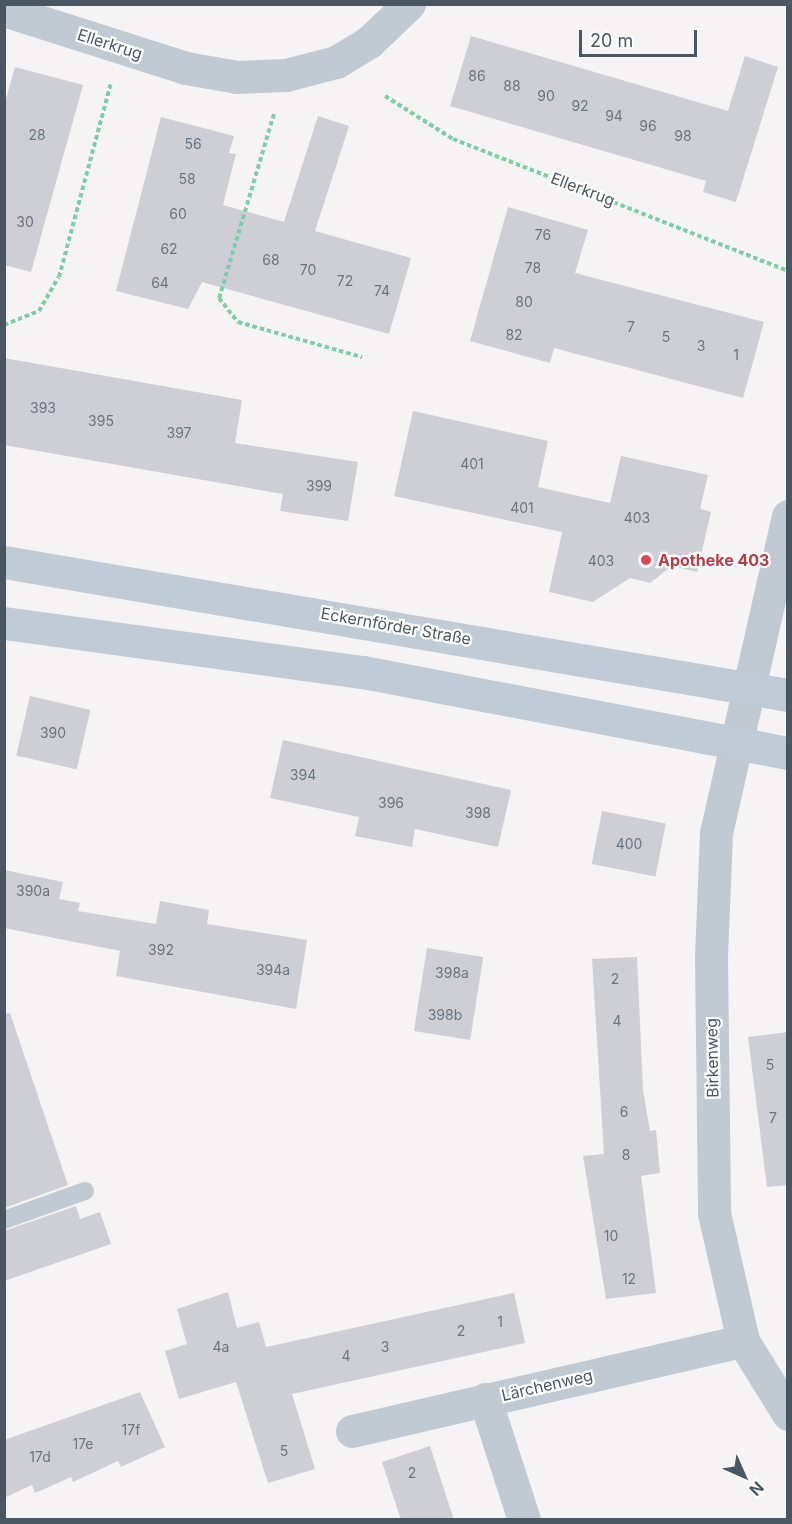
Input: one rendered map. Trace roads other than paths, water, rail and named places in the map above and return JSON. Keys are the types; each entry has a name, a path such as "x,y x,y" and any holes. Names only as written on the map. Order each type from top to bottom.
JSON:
{"street":[{"name":"Ellerkrug","path":"4,10 120,48 237,77 286,75 336,62 369,42 410,4"},
{"name":"Birkenweg","path":"788,516 716,833 711,957 714,1201 743,1341 788,1414"},
{"name":"Eckernförder Straße","path":"4,561 788,695"},
{"path":"4,623 363,672 788,753"},
{"name":"Lärchenweg","path":"352,1431 743,1341"},
{"path":"485,1399 524,1520"}],"lane":[{"path":"4,1220 85,1191"}],"place":[{"name":"Apotheke 403","path":"646,560"}]}
